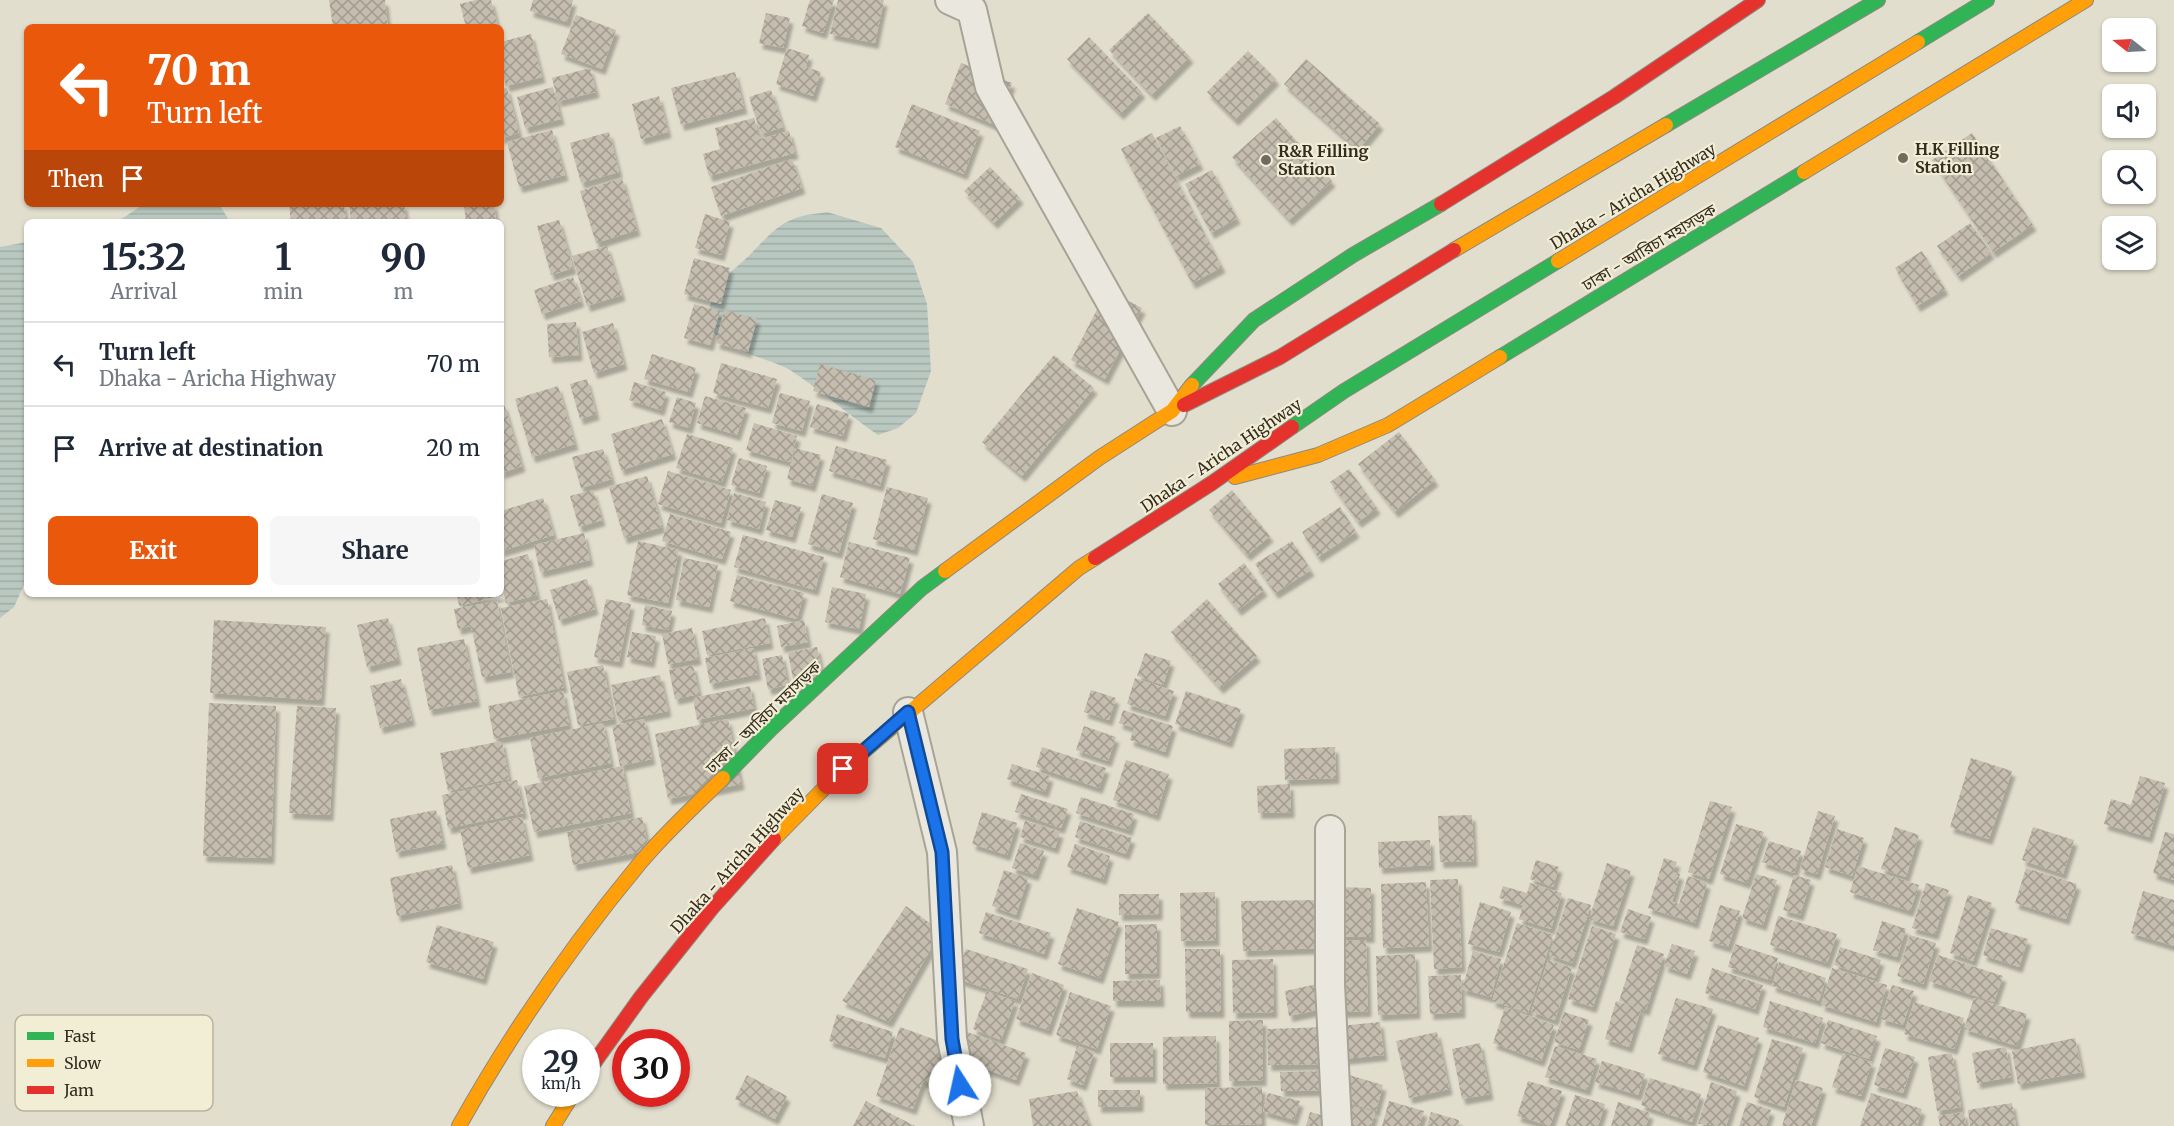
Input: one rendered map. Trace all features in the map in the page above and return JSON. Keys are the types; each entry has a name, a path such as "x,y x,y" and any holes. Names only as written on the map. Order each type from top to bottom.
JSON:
{"highway":[{"name":"ঢাকা - আরিচা মহাসড়ক","path":"1172,411 1195,381 1254,320 1353,255 1431,210 1614,97 1758,0"},
{"name":"ঢাকা - আরিচা মহাসড়ক","path":"459,1126 492,1066 560,966 634,872 771,729 922,588 1099,458 1172,411 1280,357 1454,250 1878,0"},
{"name":"Dhaka - Aricha Highway","path":"600,1054 641,997 720,900 780,832 843,769 1079,568 1212,483 1344,391 1987,0"},
{"name":"ঢাকা - আরিচা মহাসড়ক","path":"1212,483 1318,455 1388,425 2086,0"},
{"path":"553,1126 565,1107"}],"street":[{"path":"965,3 990,87 1172,411"},
{"path":"908,712 942,852 952,1039 969,1126"},
{"path":"1330,830 1330,985 1337,1126"}],"shaded area":[{"path":"140,207 221,207 228,219 122,219"},
{"path":"827,212 881,228 913,262 927,304 931,371 916,413 898,428 878,435 790,370 723,341 713,332 708,320 710,306 720,282 773,232 796,218"},
{"path":"24,243 24,585 14,607 0,618 0,247"}],"building":[{"path":"329,0 385,0 388,24 333,24"},
{"path":"476,0 491,0 497,24 465,24 460,4"},
{"path":"533,0 573,0 567,22 530,11"},
{"path":"810,0 834,0 823,33 802,26"},
{"path":"838,0 884,0 875,43 830,34"},
{"path":"766,13 790,18 783,48 759,43"},
{"path":"1148,13 1190,57 1152,95 1109,50"},
{"path":"576,15 616,30 602,69 561,54"},
{"path":"531,34 542,77 506,86 504,41"},
{"path":"1089,37 1142,92 1120,114 1067,59"},
{"path":"787,48 809,55 806,67 821,72 813,96 776,84"},
{"path":"1248,51 1276,79 1235,120 1207,92"},
{"path":"1306,59 1380,124 1358,150 1284,84"},
{"path":"961,63 1012,83 995,125 945,104"},
{"path":"590,68 596,92 558,101 552,78"},
{"path":"735,72 744,108 681,125 671,88"},
{"path":"553,87 561,119 525,128 517,97"},
{"path":"504,88 507,88 519,133 504,137"},
{"path":"771,90 783,127 761,134 749,97"},
{"path":"659,96 668,132 641,139 632,104"},
{"path":"912,104 980,131 964,174 895,147"},
{"path":"754,118 760,139 789,131 795,153 709,176 703,154 720,149 715,128"},
{"path":"1276,118 1332,181 1289,220 1232,157"},
{"path":"1180,126 1200,164 1176,176 1156,138"},
{"path":"552,130 565,175 519,187 507,142"},
{"path":"609,132 619,172 581,183 570,143"},
{"path":"1152,133 1222,267 1192,283 1121,149"},
{"path":"1972,133 2033,225 1993,252 1932,160"},
{"path":"792,159 802,188 721,216 711,187"},
{"path":"990,167 1020,198 994,223 964,191"},
{"path":"1212,170 1237,218 1211,233 1185,184"},
{"path":"622,178 637,230 596,243 580,191"},
{"path":"289,207 344,207 346,219 291,219"},
{"path":"349,207 404,207 406,219 351,219"},
{"path":"464,207 494,207 496,219 466,219"},
{"path":"705,214 730,222 721,255 695,248"},
{"path":"559,220 573,268 551,275 537,226"},
{"path":"1970,223 1991,253 1958,276 1937,246"},
{"path":"607,246 622,295 587,306 572,256"},
{"path":"1922,251 1945,289 1917,306 1895,268"},
{"path":"694,258 730,268 721,304 684,294"},
{"path":"573,277 581,301 542,314 534,290"},
{"path":"1107,290 1142,308 1105,379 1071,360"},
{"path":"694,304 720,311 710,345 684,338"},
{"path":"724,310 757,319 748,352 716,343"},
{"path":"576,322 579,355 549,357 547,324"},
{"path":"613,323 624,364 594,373 582,332"},
{"path":"652,354 696,368 689,392 644,379"},
{"path":"1054,355 1094,388 1022,476 982,442"},
{"path":"721,363 777,379 768,408 713,393"},
{"path":"820,364 876,380 869,407 813,391"},
{"path":"587,379 596,414 580,419 570,384"},
{"path":"634,382 666,392 661,410 629,400"},
{"path":"558,386 575,444 532,457 515,399"},
{"path":"780,393 810,401 802,431 772,423"},
{"path":"705,396 746,408 737,435 697,423"},
{"path":"677,397 696,403 689,428 669,422"},
{"path":"504,404 522,466 504,472"},
{"path":"817,404 849,414 843,436 810,427"},
{"path":"662,419 673,454 621,470 611,434"},
{"path":"754,423 797,436 790,462 746,450"},
{"path":"1399,432 1435,480 1395,512 1358,464"},
{"path":"687,434 733,448 722,482 676,468"},
{"path":"836,446 887,460 880,486 829,471"},
{"path":"795,448 821,455 812,486 787,479"},
{"path":"603,449 612,479 581,488 572,457"},
{"path":"739,458 767,466 759,493 731,485"},
{"path":"1349,469 1377,508 1358,522 1330,482"},
{"path":"668,471 731,490 721,523 658,504"},
{"path":"647,476 662,527 624,538 609,487"},
{"path":"887,487 928,498 914,550 873,539"},
{"path":"593,490 602,520 579,527 570,496"},
{"path":"1232,490 1270,536 1247,555 1209,510"},
{"path":"734,493 766,502 759,529 727,520"},
{"path":"822,494 853,503 839,553 808,544"},
{"path":"543,498 554,535 504,550 504,510"},
{"path":"775,500 801,507 792,537 766,530"},
{"path":"1340,507 1356,532 1318,557 1302,532"},
{"path":"670,514 731,532 722,559 662,541"},
{"path":"584,533 590,560 540,572 534,545"},
{"path":"743,535 824,557 815,590 734,567"},
{"path":"638,541 679,550 668,603 627,595"},
{"path":"1292,541 1311,570 1275,593 1255,564"},
{"path":"849,542 910,558 900,594 840,577"},
{"path":"528,554 537,595 506,603 504,560"},
{"path":"684,558 718,565 709,607 676,600"},
{"path":"1244,563 1264,590 1238,610 1218,584"},
{"path":"737,575 804,593 797,619 730,601"},
{"path":"587,579 595,609 559,620 550,590"},
{"path":"832,587 866,594 859,629 825,622"},
{"path":"458,597 495,597 459,606"},
{"path":"547,599 564,687 519,697 501,608"},
{"path":"606,599 631,604 619,662 594,657"},
{"path":"1207,599 1257,656 1220,688 1171,632"},
{"path":"497,601 511,672 482,677 471,626 458,629 454,609"},
{"path":"645,605 672,611 668,630 642,625"},
{"path":"388,618 398,659 367,667 357,625"},
{"path":"765,618 770,643 707,655 702,631"},
{"path":"214,620 326,627 321,700 210,693"},
{"path":"804,620 808,642 781,647 777,626"},
{"path":"692,628 698,659 668,664 662,634"},
{"path":"632,632 656,636 651,662 627,657"},
{"path":"464,639 477,701 429,710 417,648"},
{"path":"817,647 823,678 794,684 788,653"},
{"path":"753,648 758,674 710,684 705,658"},
{"path":"1145,653 1171,661 1163,685 1137,676"},
{"path":"782,655 788,685 768,689 762,659"},
{"path":"603,665 614,719 578,725 567,672"},
{"path":"693,665 699,694 675,699 669,670"},
{"path":"660,675 668,711 618,721 611,685"},
{"path":"1135,678 1174,691 1165,716 1127,704"},
{"path":"401,679 412,720 380,728 370,686"},
{"path":"750,686 754,708 697,720 693,698"},
{"path":"1091,690 1116,698 1109,720 1084,712"},
{"path":"563,691 569,725 494,739 488,706"},
{"path":"1186,691 1241,709 1229,742 1175,724"},
{"path":"209,703 276,706 271,858 203,856"},
{"path":"297,706 336,708 330,815 289,813"},
{"path":"1123,710 1173,726 1165,752 1130,740 1134,728 1119,723"},
{"path":"644,719 652,759 620,766 612,726"},
{"path":"728,719 741,784 668,799 655,734"},
{"path":"603,723 611,763 538,778 530,738"},
{"path":"1084,726 1116,737 1108,761 1076,750"},
{"path":"502,741 509,779 448,791 440,753"},
{"path":"1042,747 1106,768 1099,788 1036,767"},
{"path":"1335,747 1336,778 1285,780 1284,749"},
{"path":"1971,758 2012,771 1989,839 1950,827"},
{"path":"1126,760 1169,774 1156,815 1113,800"},
{"path":"1012,764 1050,776 1045,792 1007,779"},
{"path":"622,766 631,813 534,832 524,786"},
{"path":"2140,776 2165,783 2149,837 2104,824 2111,799 2131,805"},
{"path":"517,780 524,813 448,828 442,795"},
{"path":"1290,784 1291,812 1258,813 1257,786"},
{"path":"1021,794 1068,809 1061,828 1015,812"},
{"path":"1081,797 1134,814 1129,830 1076,813"},
{"path":"1710,801 1732,807 1709,879 1688,872"},
{"path":"436,810 443,843 396,852 390,819"},
{"path":"1818,811 1835,816 1817,874 1800,869"},
{"path":"982,812 1017,823 1007,855 972,844"},
{"path":"1472,815 1474,861 1440,862 1438,816"},
{"path":"522,817 530,855 468,868 460,830"},
{"path":"642,817 649,850 573,865 567,832"},
{"path":"1025,821 1060,832 1055,848 1020,837"},
{"path":"1080,821 1132,838 1126,854 1075,837"},
{"path":"1736,824 1764,832 1747,883 1720,874"},
{"path":"1895,827 1919,835 1906,877 1881,869"},
{"path":"2033,827 2074,840 2063,874 2022,860"},
{"path":"1837,829 1864,838 1852,876 1825,867"},
{"path":"2165,832 2174,834 2174,880 2153,873"},
{"path":"1430,840 1431,865 1379,868 1378,842"},
{"path":"1769,841 1801,851 1794,873 1762,862"},
{"path":"1020,843 1044,851 1035,875 1012,868"},
{"path":"1075,844 1110,856 1103,879 1067,867"},
{"path":"1664,858 1677,862 1673,872 1680,874 1672,902 1679,904 1688,876 1707,883 1695,923 1648,908"},
{"path":"1536,860 1559,867 1553,887 1530,879"},
{"path":"1607,863 1631,871 1613,926 1589,919"},
{"path":"452,865 459,903 397,916 390,878"},
{"path":"1858,866 1919,885 1910,911 1850,892"},
{"path":"2026,868 2077,884 2066,919 2015,903"},
{"path":"1004,870 1028,878 1016,915 992,906"},
{"path":"1756,874 1777,880 1763,925 1742,918"},
{"path":"1794,875 1811,880 1800,915 1783,910"},
{"path":"1458,879 1462,967 1434,969 1430,880"},
{"path":"1426,882 1429,946 1383,948 1381,884"},
{"path":"1530,883 1562,893 1551,929 1519,919 1523,905 1499,898 1503,886 1527,893"},
{"path":"1926,883 1949,890 1935,934 1912,928"},
{"path":"1337,887 1371,888 1371,937 1337,937"},
{"path":"2143,891 2174,900 2174,946 2131,933"},
{"path":"1215,892 1216,940 1181,941 1180,893"},
{"path":"1119,894 1159,894 1159,914 1119,915"},
{"path":"1968,895 1992,903 1973,961 1950,953"},
{"path":"1568,898 1591,905 1572,963 1549,955"},
{"path":"1321,900 1323,948 1243,951 1241,901"},
{"path":"1480,902 1511,912 1499,952 1468,944"},
{"path":"1720,905 1740,911 1728,947 1709,941"},
{"path":"906,906 941,931 889,1022 842,1001"},
{"path":"1077,908 1119,922 1100,978 1058,964"},
{"path":"1628,909 1651,917 1644,939 1620,932"},
{"path":"986,912 1051,933 1044,954 979,933"},
{"path":"1778,916 1837,934 1827,963 1770,945"},
{"path":"1882,921 1906,929 1897,957 1873,950"},
{"path":"1517,923 1553,935 1528,1013 1492,1001"},
{"path":"1157,924 1157,973 1125,974 1125,925"},
{"path":"437,925 494,942 483,979 426,962"},
{"path":"1592,926 1616,934 1593,1007 1568,999"},
{"path":"1991,928 2028,939 2019,967 1983,955"},
{"path":"1910,935 1936,943 1923,984 1897,976"},
{"path":"1366,940 1368,1011 1340,1012 1338,941"},
{"path":"1672,944 1695,951 1687,974 1664,966"},
{"path":"1735,944 1778,958 1770,980 1728,967"},
{"path":"1637,945 1664,954 1646,1010 1619,1001"},
{"path":"1840,947 1881,960 1875,978 1834,965"},
{"path":"966,949 1028,969 1018,999 955,978"},
{"path":"1185,949 1220,949 1221,1012 1186,1012"},
{"path":"1473,951 1501,959 1491,997 1462,989"},
{"path":"1415,954 1417,1013 1378,1015 1376,956"},
{"path":"1938,955 2003,976 1994,1002 1929,981"},
{"path":"1273,959 1274,1012 1233,1013 1232,960"},
{"path":"1548,960 1572,968 1555,1020 1531,1012"},
{"path":"1779,962 1826,978 1819,1001 1772,986"},
{"path":"1712,968 1763,985 1755,1009 1705,993"},
{"path":"1832,968 1887,985 1876,1022 1821,1005"},
{"path":"1032,973 1064,985 1048,1030 1016,1019"},
{"path":"1461,975 1462,1012 1430,1014 1428,976"},
{"path":"1160,980 1161,1001 1113,1001 1113,981"},
{"path":"1317,984 1322,1009 1289,1016 1285,991"},
{"path":"1892,985 1914,991 1903,1025 1881,1019"},
{"path":"987,991 1015,1001 1001,1040 973,1029"},
{"path":"1070,992 1111,1006 1097,1049 1056,1035"},
{"path":"1676,998 1713,1009 1694,1065 1658,1054"},
{"path":"1974,998 2027,1014 2017,1046 1964,1029"},
{"path":"1616,1001 1641,1009 1629,1047 1605,1039"},
{"path":"1770,1001 1823,1018 1815,1043 1763,1027"},
{"path":"1914,1002 1964,1018 1954,1049 1904,1034"},
{"path":"1505,1007 1554,1025 1541,1061 1493,1043"},
{"path":"1564,1012 1589,1020 1579,1050 1554,1042"},
{"path":"837,1014 893,1032 885,1058 829,1041"},
{"path":"1263,1020 1263,1080 1229,1081 1229,1021"},
{"path":"1828,1020 1877,1036 1869,1059 1821,1043"},
{"path":"1380,1022 1384,1055 1343,1059 1340,1026"},
{"path":"1718,1025 1759,1038 1744,1086 1703,1072"},
{"path":"900,1027 947,1044 933,1084 923,1081 913,1109 876,1096"},
{"path":"1328,1027 1329,1064 1268,1065 1267,1029"},
{"path":"967,1032 1026,1053 1016,1080 958,1059"},
{"path":"1437,1032 1449,1089 1409,1098 1396,1041"},
{"path":"1216,1036 1217,1083 1163,1084 1163,1037"},
{"path":"2075,1038 2082,1072 2018,1084 2012,1051"},
{"path":"1772,1039 1803,1048 1784,1107 1754,1097"},
{"path":"1110,1043 1153,1043 1153,1077 1110,1077"},
{"path":"1480,1043 1490,1094 1462,1099 1452,1049"},
{"path":"1077,1046 1094,1052 1083,1085 1067,1079"},
{"path":"1555,1046 1597,1059 1587,1090 1545,1077"},
{"path":"2006,1047 2011,1077 1977,1083 1972,1053"},
{"path":"1885,1048 1915,1057 1903,1093 1874,1085"},
{"path":"1843,1053 1872,1062 1861,1096 1832,1087"},
{"path":"1952,1053 1961,1107 1937,1111 1928,1057"},
{"path":"1602,1061 1645,1074 1638,1095 1595,1082"},
{"path":"1328,1071 1329,1090 1281,1091 1280,1072"},
{"path":"747,1075 787,1096 775,1119 735,1099"},
{"path":"1349,1075 1383,1085 1376,1111 1342,1101"},
{"path":"1650,1078 1701,1094 1692,1122 1641,1105"},
{"path":"1796,1080 1823,1088 1811,1126 1782,1126"},
{"path":"1528,1081 1562,1091 1550,1126 1517,1116"},
{"path":"1711,1082 1737,1091 1726,1126 1698,1124"},
{"path":"1262,1087 1262,1124 1205,1125 1205,1088"},
{"path":"1098,1090 1140,1090 1140,1106 1098,1107"},
{"path":"1077,1091 1090,1126 1033,1126 1029,1099"},
{"path":"1268,1093 1300,1101 1294,1120 1263,1111"},
{"path":"1871,1093 1922,1109 1917,1126 1860,1126"},
{"path":"1575,1095 1605,1104 1598,1126 1565,1126"},
{"path":"866,1101 915,1126 853,1126"},
{"path":"1389,1101 1424,1111 1419,1126 1382,1126"},
{"path":"1618,1102 1650,1113 1646,1126 1611,1126"},
{"path":"1747,1102 1771,1110 1766,1126 1739,1126"},
{"path":"2012,1103 2016,1126 1970,1126 1968,1110"},
{"path":"1352,1106 1375,1112 1371,1126 1347,1126"},
{"path":"1310,1112 1335,1119 1333,1126 1306,1126"},
{"path":"1431,1112 1459,1120 1458,1126 1427,1126"},
{"path":"1964,1112 1966,1126 1940,1126 1938,1116"}],"traffic: fast":[{"path":"1666,125 1878,0"},
{"path":"1918,42 1987,0"},
{"path":"1500,357 1804,172"},
{"path":"1192,385 1254,320 1353,255 1441,204"},
{"path":"1292,427 1344,391 1558,261"},
{"path":"723,778 771,729 922,588 945,571"}],"traffic: slow":[{"path":"1804,172 2086,0"},
{"path":"1558,261 1918,42"},
{"path":"1454,250 1666,125"},
{"path":"1235,477 1318,455 1388,425 1500,357"},
{"path":"945,571 1099,458 1172,411 1192,385"},
{"path":"774,839 843,769 1079,568 1095,558"},
{"path":"459,1126 521,1024 590,926 650,852 723,778"},
{"path":"553,1126 565,1107"}],"traffic: jam":[{"path":"1441,204 1614,97 1758,0"},
{"path":"1184,405 1280,357 1454,250"},
{"path":"1095,558 1212,483 1292,427"},
{"path":"600,1054 641,997 712,908 774,839"}],"place":[{"name":"H.K Filling Station","path":"1903,158"},
{"name":"R&R Filling Station","path":"1266,160"}],"route":[{"path":"843,769 908,712 942,852 952,1039 960,1085"}]}
